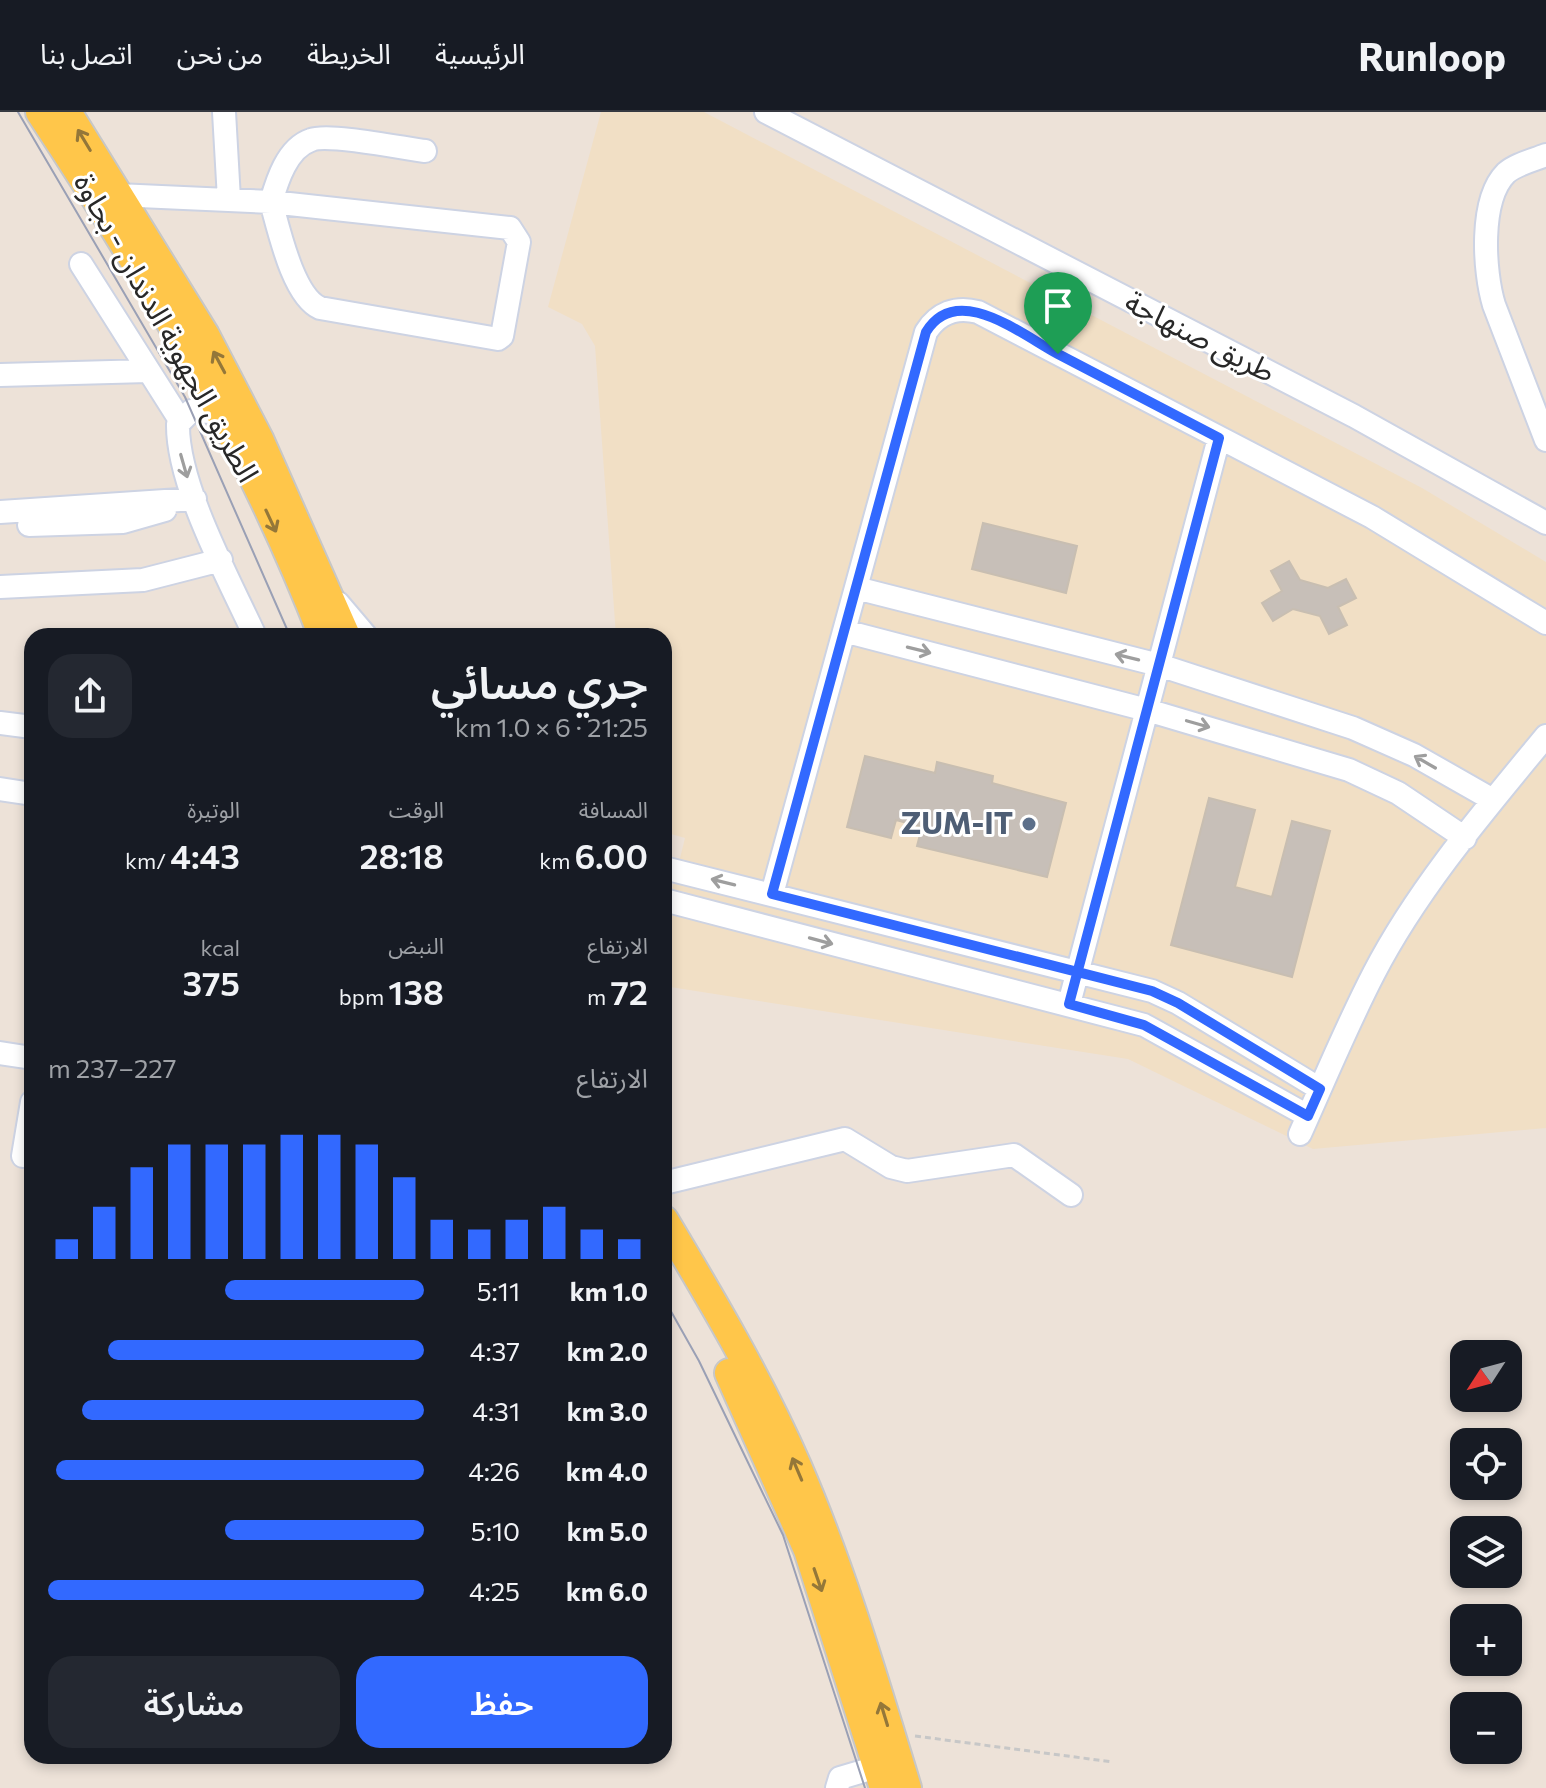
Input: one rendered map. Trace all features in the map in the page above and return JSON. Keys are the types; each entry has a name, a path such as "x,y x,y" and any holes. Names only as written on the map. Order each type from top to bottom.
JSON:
{"main road":[{"name":"الطريق الجهوية الدندان - بجاوة","path":"40,112 99,203 219,412 319,628"},
{"name":"الطريق الجهوية الدندان - بجاوة","path":"67,112 205,335 259,439 343,628"},
{"path":"672,1234 749,1369 796,1465 856,1623 890,1733 892,1783"},
{"path":"672,1271 733,1379 777,1474 892,1783"}],"street":[{"path":"224,112 229,199"},
{"name":"طريق صنهاجة","path":"766,112 1354,416 1546,523"},
{"path":"117,195 271,202 510,228 519,242 502,336 492,340 312,304 299,283 271,202 287,161 309,140 319,138 425,151"},
{"path":"1546,155 1510,169 1503,177 1497,187 1485,247 1487,282 1494,305 1540,398 1546,440"},
{"path":"81,264 180,420 179,448 190,499 251,628"},
{"path":"772,894 926,332 946,313 968,309 978,312 1372,517 1546,623"},
{"path":"0,375 148,371"},
{"path":"180,420 194,409 233,413 259,439"},
{"path":"1069,1004 1219,438"},
{"path":"0,512 190,499"},
{"path":"0,526 123,522 156,514 190,499"},
{"path":"0,587 143,580 221,560"},
{"path":"856,588 1159,665 1353,728 1414,755 1493,800"},
{"path":"329,592 359,628"},
{"path":"844,631 1147,710 1349,770 1398,793 1465,838"},
{"path":"1,727 24,727"},
{"path":"672,902 1144,1025 1304,1125 1375,972 1406,920 1493,800 1546,736"},
{"path":"0,789 24,793"},
{"path":"672,870 1152,991 1178,1003 1320,1089"},
{"path":"0,1053 24,1057"},
{"path":"672,1181 845,1139 891,1167 907,1171 1014,1155 1071,1195"},
{"path":"23,1156 24,1150"},
{"path":"837,1788 840,1778 892,1783"}],"path":[{"path":"890,1733 1113,1762"}],"shaded area":[{"path":"601,112 704,112 1422,488 1546,562 1546,1128 1313,1149 1128,1059 672,987 672,891 685,838 672,834 672,628 615,628 595,346 582,324 548,307"}],"building":[{"path":"983,523 1077,546 1066,593 972,569"},
{"path":"1289,561 1300,580 1328,588 1346,579 1356,598 1338,607 1347,625 1329,634 1320,616 1293,609 1273,621 1262,603 1282,591 1271,571"},
{"path":"865,756 935,773 937,762 993,776 992,783 1066,803 1047,877 917,846 922,827 896,820 891,838 847,827"},
{"path":"1209,798 1255,810 1235,887 1272,897 1292,821 1330,831 1292,977 1171,945"}],"tram line":[{"path":"18,112 185,397 286,628"},
{"path":"672,1313 699,1361 783,1535 865,1788"}],"place":[{"name":"ZUM-IT","path":"1029,824"}],"route":[{"path":"1058,354 968,309 946,313 937,318 926,332 772,894 1077,972 1152,991 1178,1003 1320,1089 1308,1116 1144,1025 1069,1004 1077,972 1123,797 1219,438 1058,354"}]}
